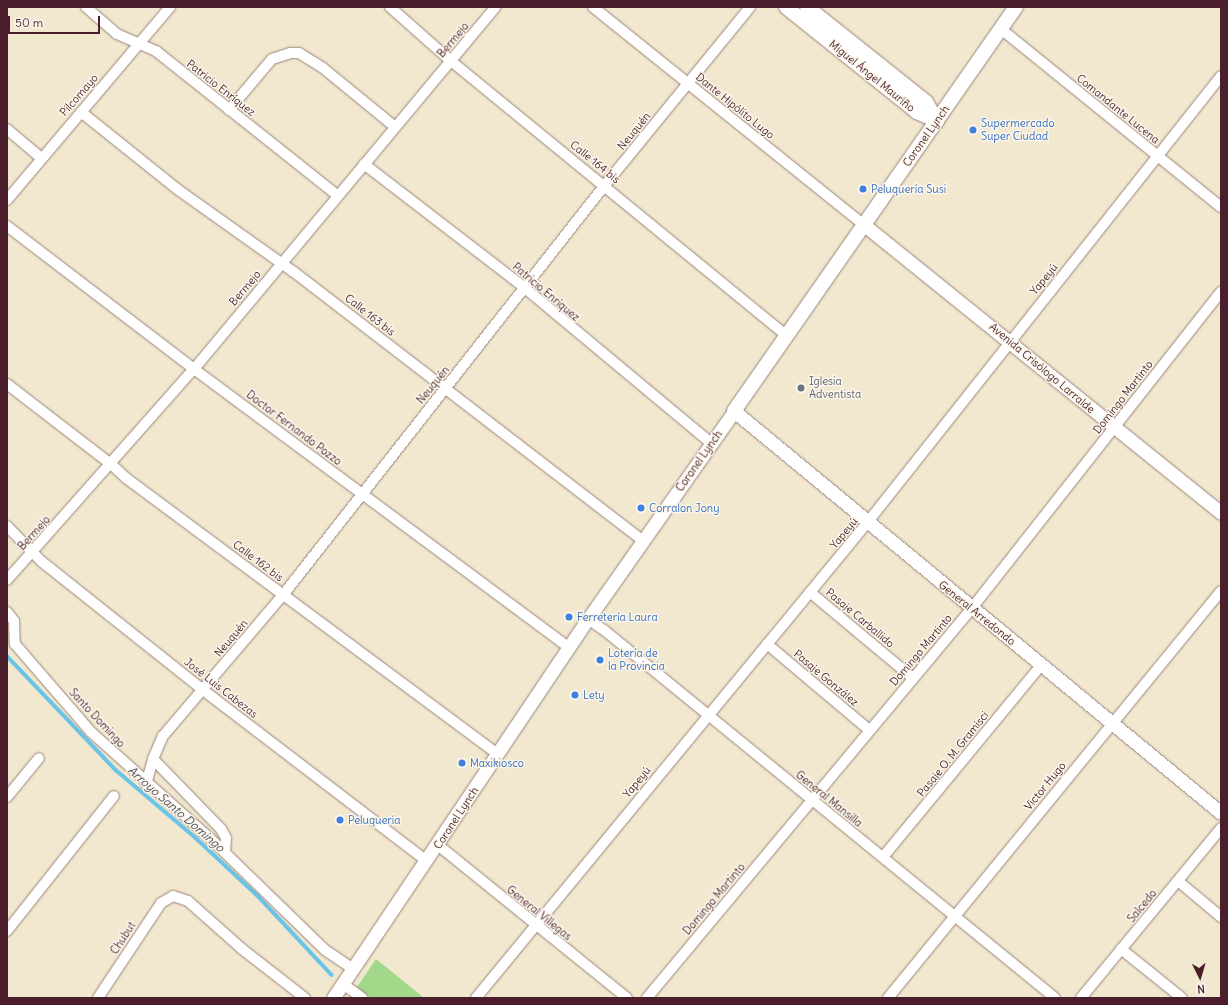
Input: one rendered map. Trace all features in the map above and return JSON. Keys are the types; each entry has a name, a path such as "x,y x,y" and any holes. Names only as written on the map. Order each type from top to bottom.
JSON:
{"main road":[{"name":"Miguel Ángel Mauriño","path":"786,7 917,112 937,121"},
{"name":"Miguel Ángel Mauriño","path":"807,7 926,102 937,121"},
{"name":"Coronel Lynch","path":"734,411 863,224 1016,7"}],"street":[{"name":"Patricio Enríquez","path":"86,7 118,34 156,52 337,195"},
{"name":"Pilcomayo","path":"7,200 40,157 81,112 170,7"},
{"name":"Calle 164 bis","path":"390,7 451,61 605,185 786,335"},
{"name":"Bermejo","path":"7,580 194,369 337,195 496,7"},
{"name":"Dante Hipólito Lugo","path":"593,7 863,224"},
{"name":"Neuquén","path":"146,784 152,758 164,736 282,595 361,493 446,389 605,185 750,7"},
{"name":"Comandante Lucena","path":"1001,29 1221,207"},
{"path":"229,110 272,59 290,53 299,53 323,68 395,127"},
{"name":"Yapeyú","path":"476,998 708,714 867,523 1221,76"},
{"name":"Calle 163 bis","path":"81,112 177,189 281,264 642,540"},
{"path":"7,129 40,157"},
{"name":"Patricio Enríquez","path":"364,164 525,288 711,443"},
{"name":"Avenida Crisólogo Larralde","path":"863,224 1010,341 1113,428 1221,513"},
{"name":"Doctor Fernando Pozzo","path":"7,226 194,369 569,647"},
{"name":"Domingo Martinto","path":"647,998 972,608 1221,292"},
{"name":"Calle 162 bis","path":"7,384 111,464 126,478 497,754"},
{"name":"Coronel Lynch","path":"339,993 353,969 438,845 588,619 734,411"},
{"name":"General Arredondo","path":"734,411 867,523 1221,813"},
{"name":"José Luis Cabezas","path":"7,526 33,552 203,690 427,861"},
{"name":"Victor Hugo","path":"888,998 1111,723 1221,591"},
{"name":"Pasaje Carballido","path":"810,592 913,678"},
{"name":"Santo Domingo","path":"7,612 14,621 15,644 91,732 146,784 225,852 325,950 353,969"},
{"name":"General Mansilla","path":"588,619 708,714 812,801 883,857 1055,998"},
{"name":"Pasaje González","path":"767,644 869,730"},
{"name":"Pasaje O. M. Gramisci","path":"883,857 1040,665"},
{"path":"7,797 39,758"},
{"path":"152,758 221,829 226,838 225,852"},
{"path":"7,931 114,796"},
{"name":"Salcedo","path":"1081,998 1221,828"},
{"name":"General Villegas","path":"438,845 627,998"},
{"path":"1178,881 1221,917"},
{"name":"Chubut","path":"98,998 161,903 173,896 188,901 242,949 305,998"},
{"path":"1121,949 1182,998"},
{"path":"339,993 362,998"}],"green space":[{"path":"376,959 424,998 371,998 357,987"}],"waterway":[{"name":"Arroyo Santo Domingo","path":"7,656 116,770 196,838 258,896 332,975"}],"place":[{"name":"Supermercado Super Ciudad","path":"973,130"},
{"name":"Peluquería Susi","path":"863,189"},
{"name":"Iglesia Adventista","path":"801,388"},
{"name":"Corralon Jony","path":"641,508"},
{"name":"Ferretería Laura","path":"569,617"},
{"name":"Lotería de la Provincia","path":"600,660"},
{"name":"Lety","path":"575,695"},
{"name":"Maxikiosco","path":"462,763"},
{"name":"Peluquería","path":"340,820"}]}
